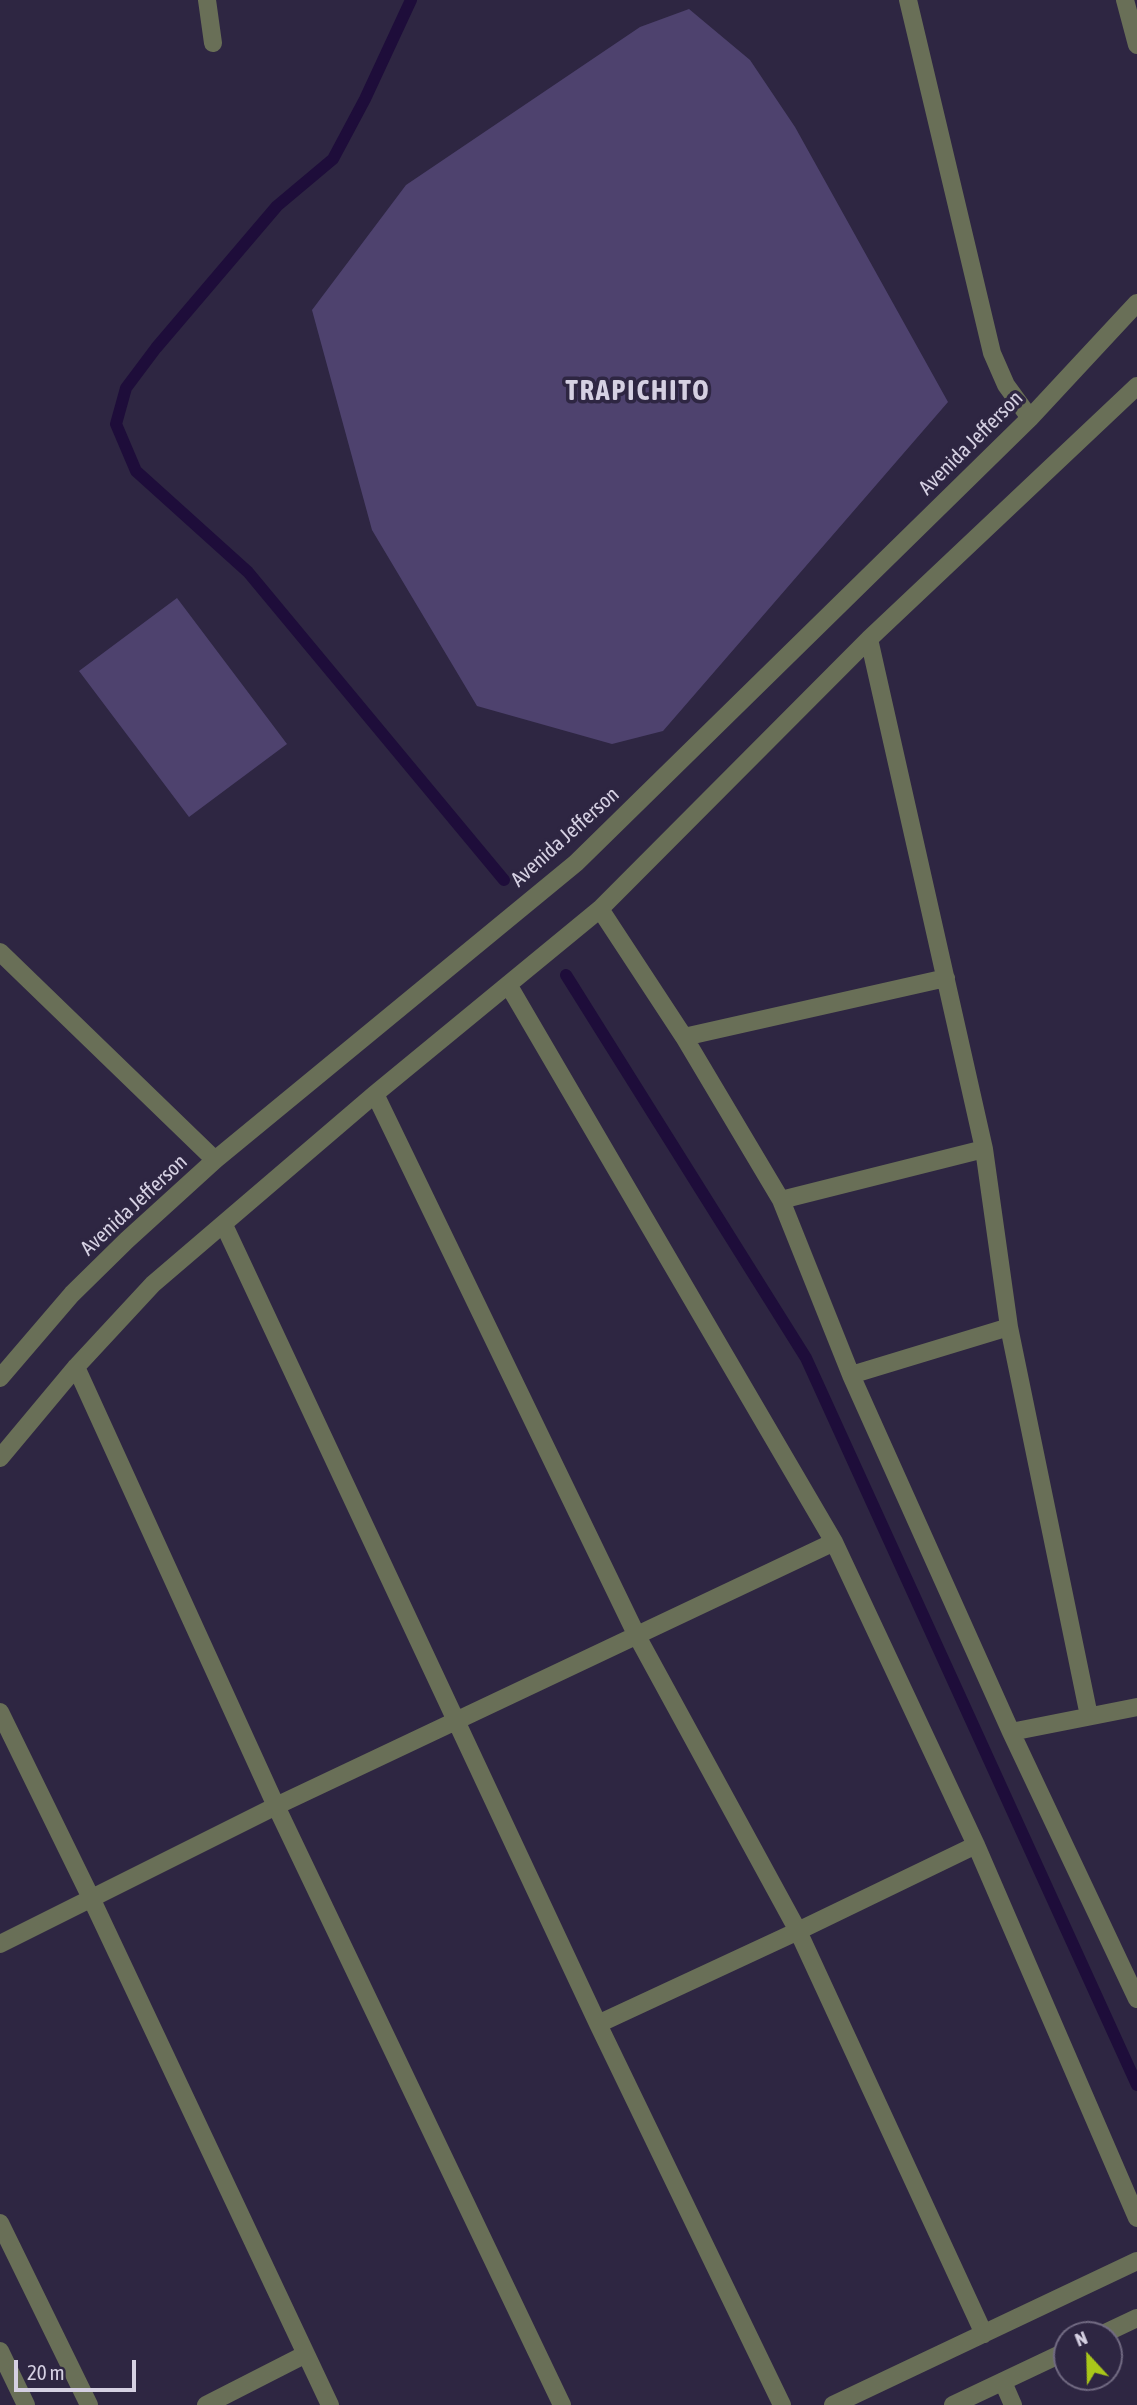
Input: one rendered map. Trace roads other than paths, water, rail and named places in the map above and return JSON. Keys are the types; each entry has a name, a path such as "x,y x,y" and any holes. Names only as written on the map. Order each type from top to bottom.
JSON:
{"street":[{"path":"207,0 213,43"},
{"path":"908,0 992,353 1006,385 1030,418"},
{"path":"1125,0 1137,45"},
{"name":"Avenida Jefferson","path":"0,1378 72,1294 215,1160 576,863 1030,418 1137,303"},
{"path":"0,1458 76,1367 153,1284 375,1094 600,909 869,639 1137,386"},
{"path":"869,639 984,1149 1009,1327 1089,1716"},
{"path":"600,909 684,1037 781,1200 851,1375 1011,1732 1137,1999"},
{"path":"0,952 215,1160"},
{"path":"684,1037 946,978"},
{"path":"509,986 834,1542 976,1844 1137,2218"},
{"path":"375,1094 637,1636 798,1931 984,2334"},
{"path":"781,1200 984,1149"},
{"path":"224,1224 598,2024 782,2405"},
{"path":"851,1375 1009,1327"},
{"path":"76,1367 276,1806 562,2405"},
{"path":"0,1944 276,1806 834,1542"},
{"path":"1011,1732 1137,1707"},
{"path":"0,1712 331,2405"},
{"path":"598,2024 976,1844"},
{"path":"0,2223 89,2405"},
{"path":"833,2405 1137,2262"},
{"path":"0,2351 26,2405"},
{"path":"206,2405 306,2354"},
{"path":"953,2405 1053,2358"},
{"path":"1003,2382 1013,2405"}],"waterway":[{"path":"411,0 365,99 333,159 277,206 156,348 126,388 116,424 136,471 248,572 504,880"},
{"path":"566,975 806,1358 1137,2085"}],"district":[{"name":"TRAPICHITO","path":"638,391"}]}
